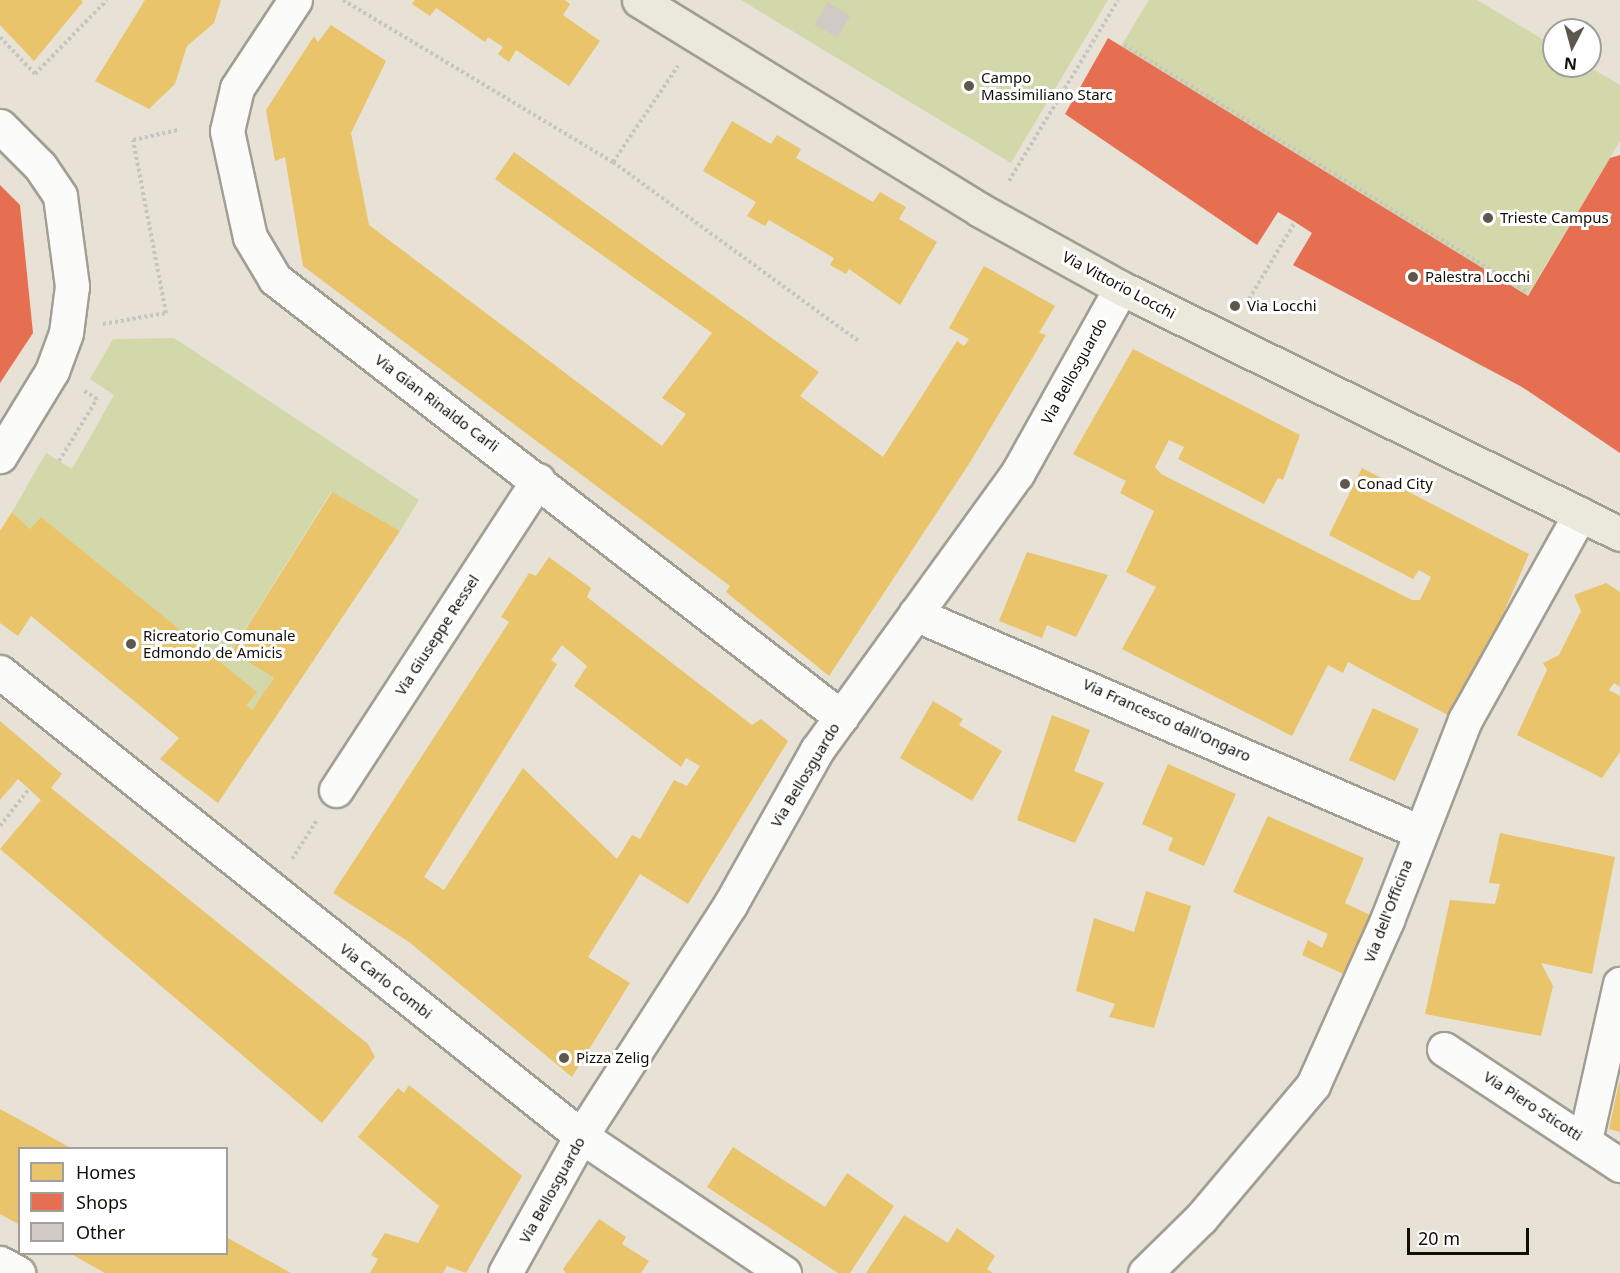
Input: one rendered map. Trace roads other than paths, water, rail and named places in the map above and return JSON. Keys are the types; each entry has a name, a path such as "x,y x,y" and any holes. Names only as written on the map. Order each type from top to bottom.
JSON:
{"main road":[{"name":"Via Vittorio Locchi","path":"639,0 980,210 1121,288 1620,534"}],"street":[{"name":"Via Gian Rinaldo Carli","path":"295,0 237,88 227,131 250,237 275,279 538,480 841,717"},
{"path":"0,126 40,166 60,196 72,286 66,333 52,371 0,456"},
{"name":"Via Bellosguardo","path":"505,1273 581,1136 730,905 841,717 1017,474 1121,288"},
{"name":"Via Giuseppe Ressel","path":"330,801 538,480"},
{"name":"Via dell'Officina","path":"1145,1273 1201,1218 1313,1085 1387,920 1418,831 1465,720 1580,514"},
{"name":"Via Francesco dall'Ongaro","path":"915,614 1418,831"},
{"name":"Via Carlo Combi","path":"0,672 581,1136 784,1273"},
{"path":"1585,1140 1620,984"},
{"name":"Via Piero Sticotti","path":"1444,1049 1620,1165"},
{"path":"0,1263 18,1273"}],"place":[{"name":"Campo Massimiliano Starc","path":"969,86"},
{"name":"Trieste Campus","path":"1488,218"},
{"name":"Palestra Locchi","path":"1413,277"},
{"name":"Via Locchi","path":"1235,306"},
{"name":"Conad City","path":"1345,484"},
{"name":"Ricreatorio Comunale Edmondo de Amicis","path":"131,644"},
{"name":"Pizza Zelig","path":"564,1058"}]}
